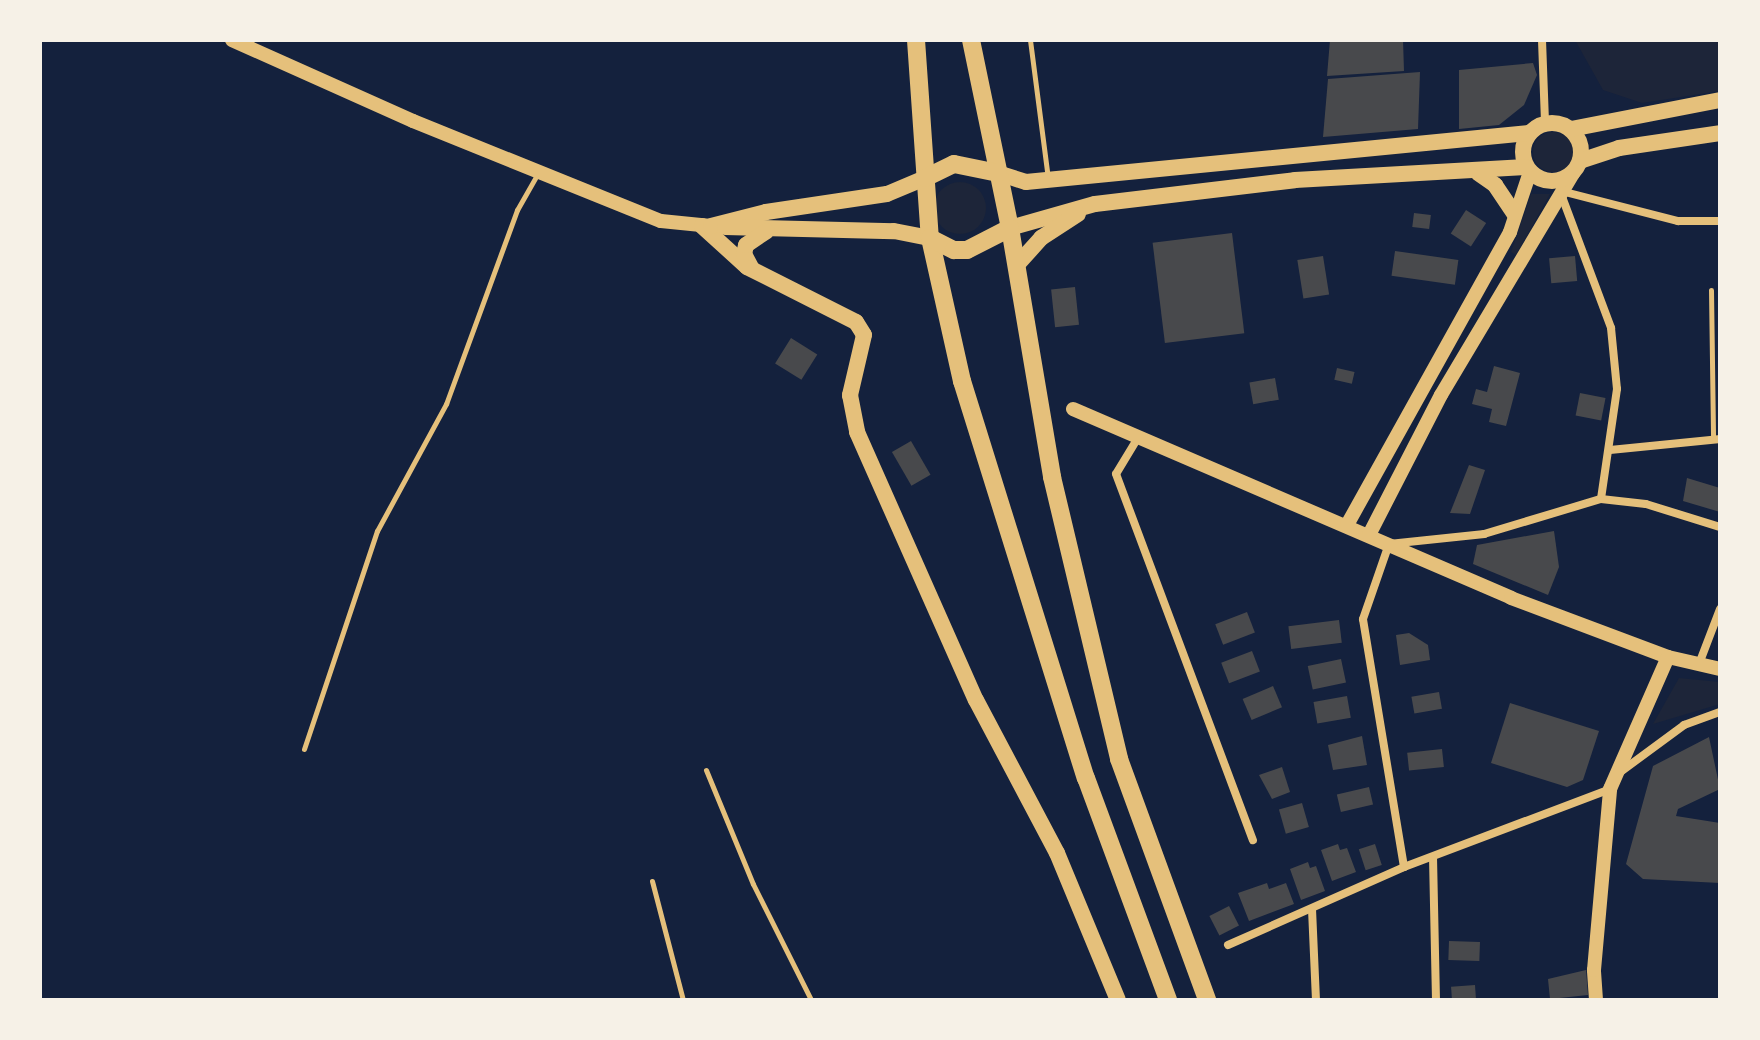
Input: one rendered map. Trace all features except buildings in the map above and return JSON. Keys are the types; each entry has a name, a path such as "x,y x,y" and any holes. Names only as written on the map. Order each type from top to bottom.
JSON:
{"highway":[{"path":"916,40 930,238 962,381 1086,778 1168,1000"},
{"path":"971,40 1010,228 1052,477 1119,759 1207,1000"},
{"path":"925,178 954,164 998,173"},
{"path":"930,238 941,246 967,250 1010,228"}],"main road":[{"path":"998,173 1026,182 1529,133 1545,123 1571,129 1720,100"},
{"path":"1571,129 1580,143 1577,166"},
{"path":"1528,170 1522,149 1529,133"},
{"path":"1010,228 1095,204 1295,180 1528,170 1557,181 1577,166 1619,148 1720,133"},
{"path":"1478,173 1495,185 1514,213"},
{"path":"706,226 766,212 887,194 925,178"},
{"path":"1016,266 1041,238 1095,204"},
{"path":"706,226 768,231 894,231 930,238"},
{"path":"706,226 753,271 856,322 864,335 850,395 857,432 976,700 1057,853 1118,1000"},
{"path":"753,271 744,254 746,245 768,231"}],"street":[{"path":"232,40 661,221 706,226"},
{"path":"1542,40 1545,123"},
{"path":"1369,535 1441,395 1577,166"},
{"path":"1347,525 1510,232 1528,170"},
{"path":"1560,191 1678,221 1720,221"},
{"path":"1560,191 1611,328 1617,389 1601,499"},
{"path":"1073,409 1140,435 1511,598 1668,657 1720,669"},
{"path":"1140,435 1116,474 1253,840"},
{"path":"1610,450 1717,439"},
{"path":"1389,544 1484,534 1601,499 1646,504 1720,527"},
{"path":"1389,544 1363,619 1404,867"},
{"path":"1698,665 1720,609"},
{"path":"1596,1000 1594,970 1612,782 1668,657"},
{"path":"1228,945 1404,867 1612,782 1684,725 1720,712"},
{"path":"1433,857 1436,1000"},
{"path":"1312,909 1316,1000"}],"lane":[{"path":"1030,40 1048,179"},
{"path":"304,749 386,509 446,404 517,210 539,171"},
{"path":"1711,290 1717,439"},
{"path":"706,770 753,884 811,1000"},
{"path":"652,881 683,1000"}],"shaded area":[{"path":"1575,40 1720,40 1720,91 1642,103 1603,90"},
{"path":"1553,132 1567,138 1573,152 1567,166 1553,172 1539,166 1533,152 1539,138"},
{"path":"960,182 978,190 986,208 978,226 960,234 942,226 934,208 942,190"},
{"path":"1531,194 1550,194 1516,255 1511,252"},
{"path":"1679,678 1720,682 1720,704 1653,724"}]}
